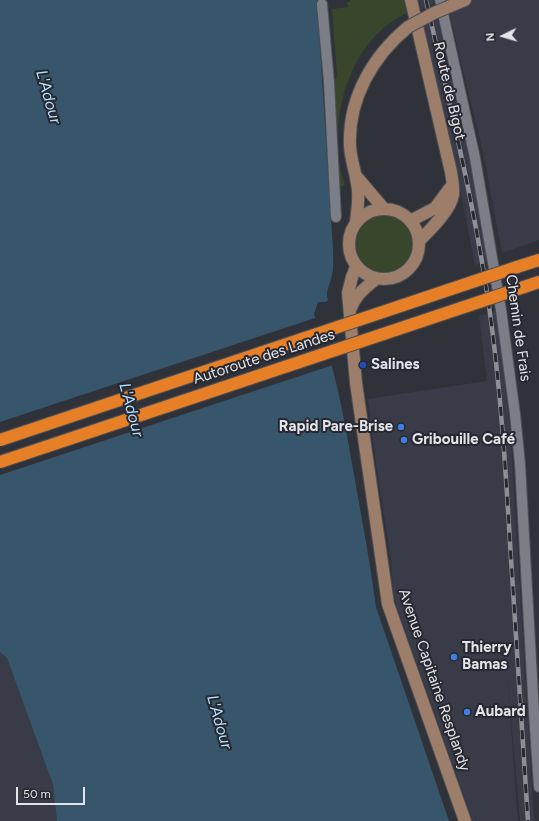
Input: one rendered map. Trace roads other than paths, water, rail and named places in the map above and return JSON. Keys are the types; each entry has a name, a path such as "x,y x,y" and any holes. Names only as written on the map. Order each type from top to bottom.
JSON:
{"highway":[{"name":"Autoroute des Landes","path":"0,440 539,260"},
{"name":"Autoroute des Landes","path":"0,462 539,282"}],"main road":[{"path":"356,222 358,192 350,145 352,115 356,101 369,71 387,46 408,27 424,18 465,0"},
{"name":"Route de Bigot","path":"410,2 451,172 453,196 445,212 436,224 419,241"},
{"path":"356,176 384,209"},
{"path":"410,221 435,208 452,186"},
{"path":"373,210 394,210 403,214 410,221 416,230 419,241 418,252 414,263 407,271 398,277 387,280 376,279 362,273 356,267 351,259 349,240 351,230 356,222 364,215 373,210"},
{"name":"Avenue Capitaine Resplandy","path":"356,267 348,293 356,383 388,604 465,821"},
{"path":"350,310 357,295 376,279"}],"street":[{"name":"Chemin de Frais","path":"440,0 475,158 501,310 515,414 520,464 539,787"},
{"path":"322,4 329,82 336,217"}],"water":[{"name":"L'Adour","path":"0,0 317,0 333,269 327,291 328,300 326,302 318,302 314,314 328,352 342,410 376,607 449,821 57,821 53,785 7,658 0,652"}],"railway":[{"path":"426,0 469,191 483,267 493,338 505,464 528,821"}],"place":[{"name":"Salines","path":"363,365"},
{"name":"Rapid Pare-Brise","path":"401,427"},
{"name":"Gribouille Café","path":"404,440"},
{"name":"Thierry Bamas","path":"454,657"},
{"name":"Aubard","path":"467,712"}]}
